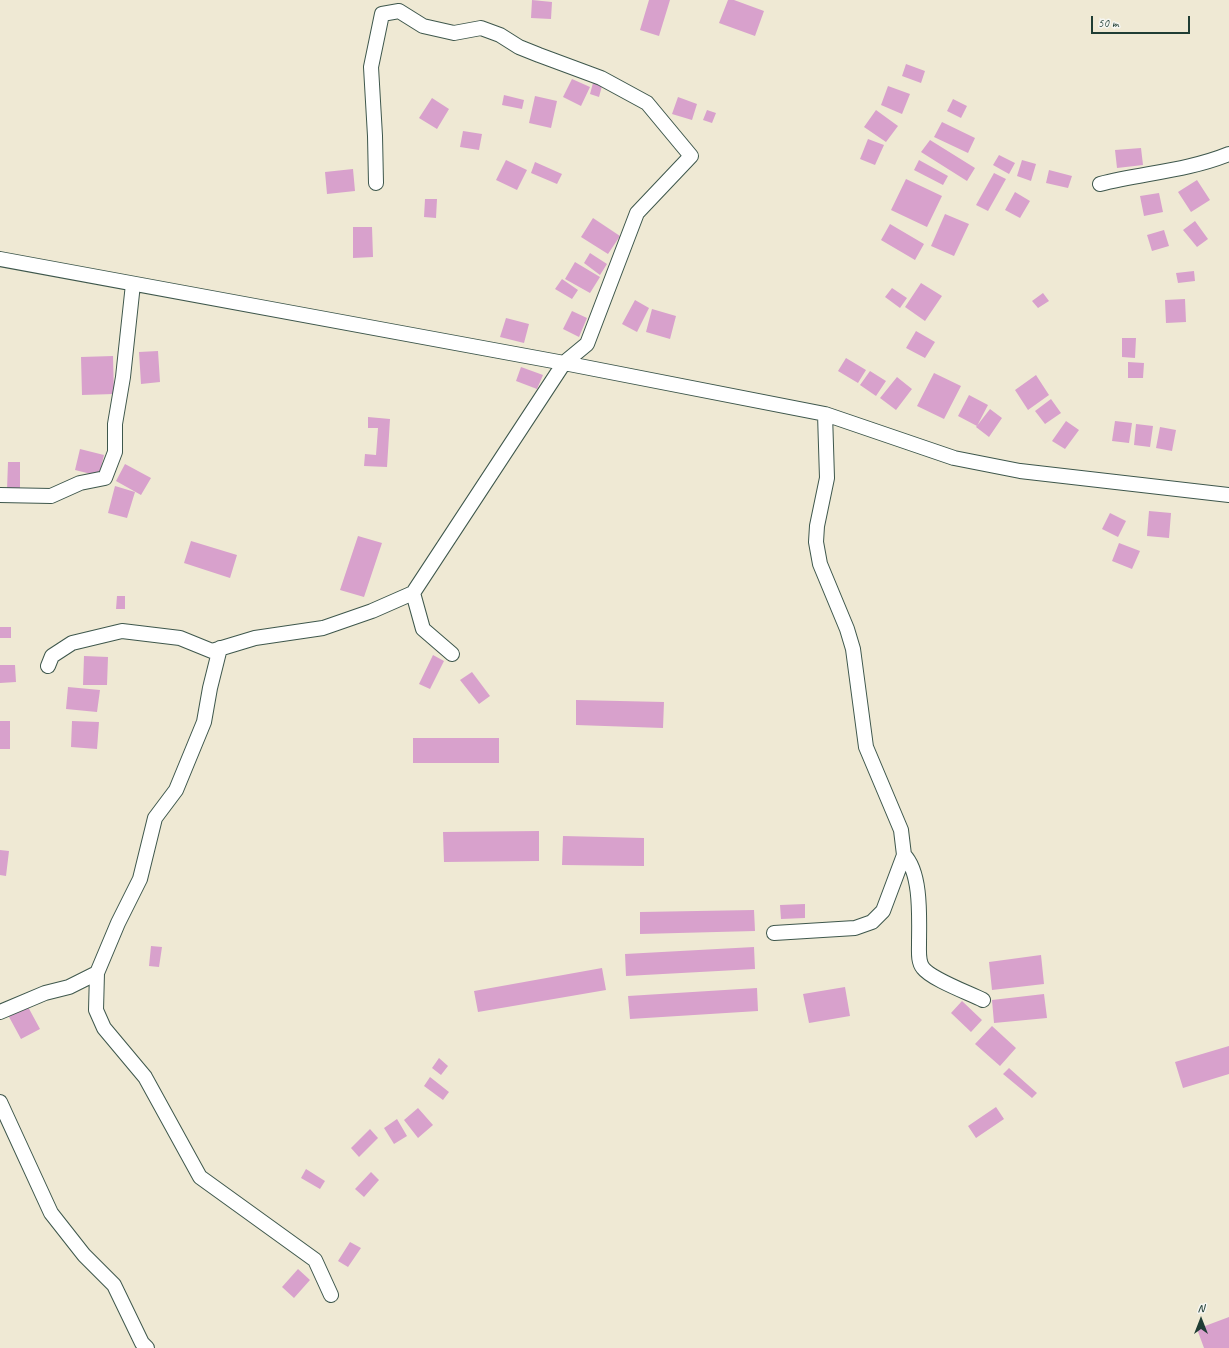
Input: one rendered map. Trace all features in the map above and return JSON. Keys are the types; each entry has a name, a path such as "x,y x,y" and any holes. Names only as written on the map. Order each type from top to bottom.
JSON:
{"street":[{"path":"48,666 52,656 72,643 122,631 180,638 212,651 255,638 323,628 372,611 413,593 564,364 587,344 637,213 691,156 647,103 601,78 519,47 500,35 481,28 454,33 424,26 399,11 382,14 371,67 376,183"},
{"path":"1100,184 1126,177 1174,171 1229,154"},
{"path":"0,259 825,414 954,458 1020,471 1229,494"},
{"path":"0,495 51,496 80,483 105,478 115,452 115,424 123,377 133,284"},
{"path":"774,933 855,928 872,922 883,911 904,855 901,830 866,747 853,649 847,629 820,564 816,542 817,526 827,478 825,414"},
{"path":"413,593 424,629 452,654"},
{"path":"220,648 210,688 204,722 176,790 155,818 140,880 118,923 97,973 96,1010 104,1028 145,1077 200,1177 315,1260 331,1295"},
{"path":"904,855 912,863 914,870 918,900 920,955 922,967 933,976 983,1000"},
{"path":"0,1012 46,993 69,986 97,973"},
{"path":"0,1102 51,1213 84,1255 114,1285 142,1342 147,1348"}],"building":[{"path":"532,0 552,2 551,19 531,18"},
{"path":"649,0 670,0 659,36 640,30"},
{"path":"728,0 734,0 764,11 755,36 719,23"},
{"path":"906,64 925,71 921,83 902,76"},
{"path":"572,79 590,87 581,106 563,97"},
{"path":"593,83 602,86 599,97 590,94"},
{"path":"888,86 910,94 902,114 881,105"},
{"path":"504,95 524,100 522,109 502,105"},
{"path":"535,96 557,101 551,128 529,123"},
{"path":"678,97 697,104 692,120 672,114"},
{"path":"432,98 449,109 437,129 419,118"},
{"path":"953,99 967,106 961,118 947,111"},
{"path":"707,110 716,113 712,123 703,120"},
{"path":"876,110 898,126 886,142 864,127"},
{"path":"942,122 975,138 968,153 934,137"},
{"path":"463,131 482,134 479,150 460,147"},
{"path":"868,139 884,145 875,165 860,159"},
{"path":"930,140 975,168 967,181 921,152"},
{"path":"1141,148 1143,165 1117,168 1115,150"},
{"path":"999,155 1015,163 1009,174 993,165"},
{"path":"506,160 527,170 517,190 496,180"},
{"path":"919,160 948,176 943,185 914,170"},
{"path":"1022,160 1036,164 1031,181 1017,176"},
{"path":"535,162 562,174 557,184 531,173"},
{"path":"353,169 355,191 327,194 325,172"},
{"path":"1049,170 1072,176 1068,188 1046,183"},
{"path":"994,173 1006,179 988,211 976,205"},
{"path":"906,179 942,196 927,227 891,210"},
{"path":"1197,180 1210,200 1191,212 1178,192"},
{"path":"1015,192 1030,201 1020,218 1005,210"},
{"path":"1159,193 1163,212 1144,216 1140,196"},
{"path":"425,199 437,199 436,218 424,217"},
{"path":"945,214 969,224 954,256 931,246"},
{"path":"593,218 620,236 608,254 581,237"},
{"path":"1195,221 1208,239 1197,247 1183,230"},
{"path":"890,224 924,244 915,260 881,240"},
{"path":"353,227 372,227 373,257 353,258"},
{"path":"1164,230 1169,246 1152,251 1147,235"},
{"path":"590,253 607,264 600,275 584,263"},
{"path":"575,262 600,277 590,293 565,279"},
{"path":"1194,271 1195,281 1178,283 1176,273"},
{"path":"562,279 578,290 572,299 555,289"},
{"path":"921,283 942,296 925,321 905,307"},
{"path":"892,288 907,298 900,308 885,297"},
{"path":"1043,293 1049,301 1038,308 1032,301"},
{"path":"1185,299 1186,322 1166,323 1165,300"},
{"path":"635,300 649,308 637,332 622,324"},
{"path":"652,309 676,316 670,339 646,332"},
{"path":"572,311 587,318 579,337 563,329"},
{"path":"506,318 529,324 524,343 500,337"},
{"path":"916,331 935,342 925,358 906,348"},
{"path":"1122,338 1136,338 1135,358 1122,357"},
{"path":"158,351 160,382 141,384 139,352"},
{"path":"113,356 114,394 82,395 81,357"},
{"path":"846,358 866,370 858,383 838,371"},
{"path":"1128,362 1144,363 1143,378 1128,378"},
{"path":"521,367 543,375 537,389 516,381"},
{"path":"870,371 886,381 876,396 860,385"},
{"path":"934,373 961,386 944,419 917,406"},
{"path":"1036,375 1049,395 1028,410 1015,390"},
{"path":"897,377 912,389 896,410 880,398"},
{"path":"969,395 988,405 977,426 958,416"},
{"path":"1051,399 1061,413 1045,424 1035,411"},
{"path":"990,409 1002,418 989,437 976,427"},
{"path":"368,417 390,419 387,467 364,466 365,454 376,455 378,428 368,428"},
{"path":"1066,421 1079,430 1065,449 1052,441"},
{"path":"1115,421 1132,423 1129,443 1112,441"},
{"path":"1136,424 1153,426 1150,447 1134,445"},
{"path":"1160,427 1176,430 1172,451 1156,448"},
{"path":"80,449 104,455 99,476 75,470"},
{"path":"8,462 20,462 20,490 7,490"},
{"path":"125,464 151,478 141,495 116,481"},
{"path":"115,486 135,492 127,518 108,513"},
{"path":"1149,511 1171,513 1169,538 1147,536"},
{"path":"1110,513 1126,521 1118,537 1102,529"},
{"path":"358,536 382,543 364,597 340,590"},
{"path":"191,541 237,555 230,578 184,563"},
{"path":"1119,543 1140,551 1132,569 1112,561"},
{"path":"117,596 125,596 125,609 116,609"},
{"path":"0,627 11,627 11,638 0,638"},
{"path":"433,655 444,661 430,689 419,684"},
{"path":"84,656 108,657 107,685 83,685"},
{"path":"0,665 15,665 16,682 0,683"},
{"path":"472,672 490,696 479,704 460,680"},
{"path":"68,687 100,690 97,712 66,709"},
{"path":"576,700 664,702 663,728 576,725"},
{"path":"0,721 10,721 10,749 0,749"},
{"path":"72,721 99,722 97,749 71,747"},
{"path":"413,738 499,738 499,763 413,763"},
{"path":"539,831 539,861 444,862 443,832"},
{"path":"563,836 644,838 644,866 562,865"},
{"path":"0,850 9,851 6,876 0,875"},
{"path":"805,904 805,918 781,919 780,905"},
{"path":"754,910 755,931 640,934 640,912"},
{"path":"151,946 162,947 159,967 149,966"},
{"path":"754,947 755,969 626,976 625,954"},
{"path":"1041,955 1044,984 992,990 989,962"},
{"path":"602,968 606,990 478,1012 474,991"},
{"path":"845,987 850,1016 809,1023 803,994"},
{"path":"757,988 758,1011 630,1019 628,996"},
{"path":"1044,994 1047,1018 994,1023 992,1000"},
{"path":"962,1001 982,1020 971,1032 951,1013"},
{"path":"27,1005 40,1029 21,1039 8,1015"},
{"path":"992,1026 1016,1048 1000,1066 975,1044"},
{"path":"1229,1046 1229,1074 1183,1088 1175,1062"},
{"path":"439,1058 448,1066 441,1075 432,1068"},
{"path":"1009,1068 1037,1093 1032,1098 1003,1074"},
{"path":"430,1077 449,1092 443,1100 424,1086"},
{"path":"996,1107 1004,1119 976,1138 968,1126"},
{"path":"418,1108 433,1125 418,1138 404,1120"},
{"path":"397,1119 407,1136 394,1144 384,1128"},
{"path":"370,1129 378,1138 359,1157 351,1148"},
{"path":"306,1169 325,1181 320,1189 301,1178"},
{"path":"371,1172 379,1180 364,1197 355,1189"},
{"path":"350,1242 361,1248 348,1267 338,1261"},
{"path":"298,1269 310,1280 294,1298 282,1287"},
{"path":"1229,1317 1229,1348 1204,1348 1197,1329"}]}
